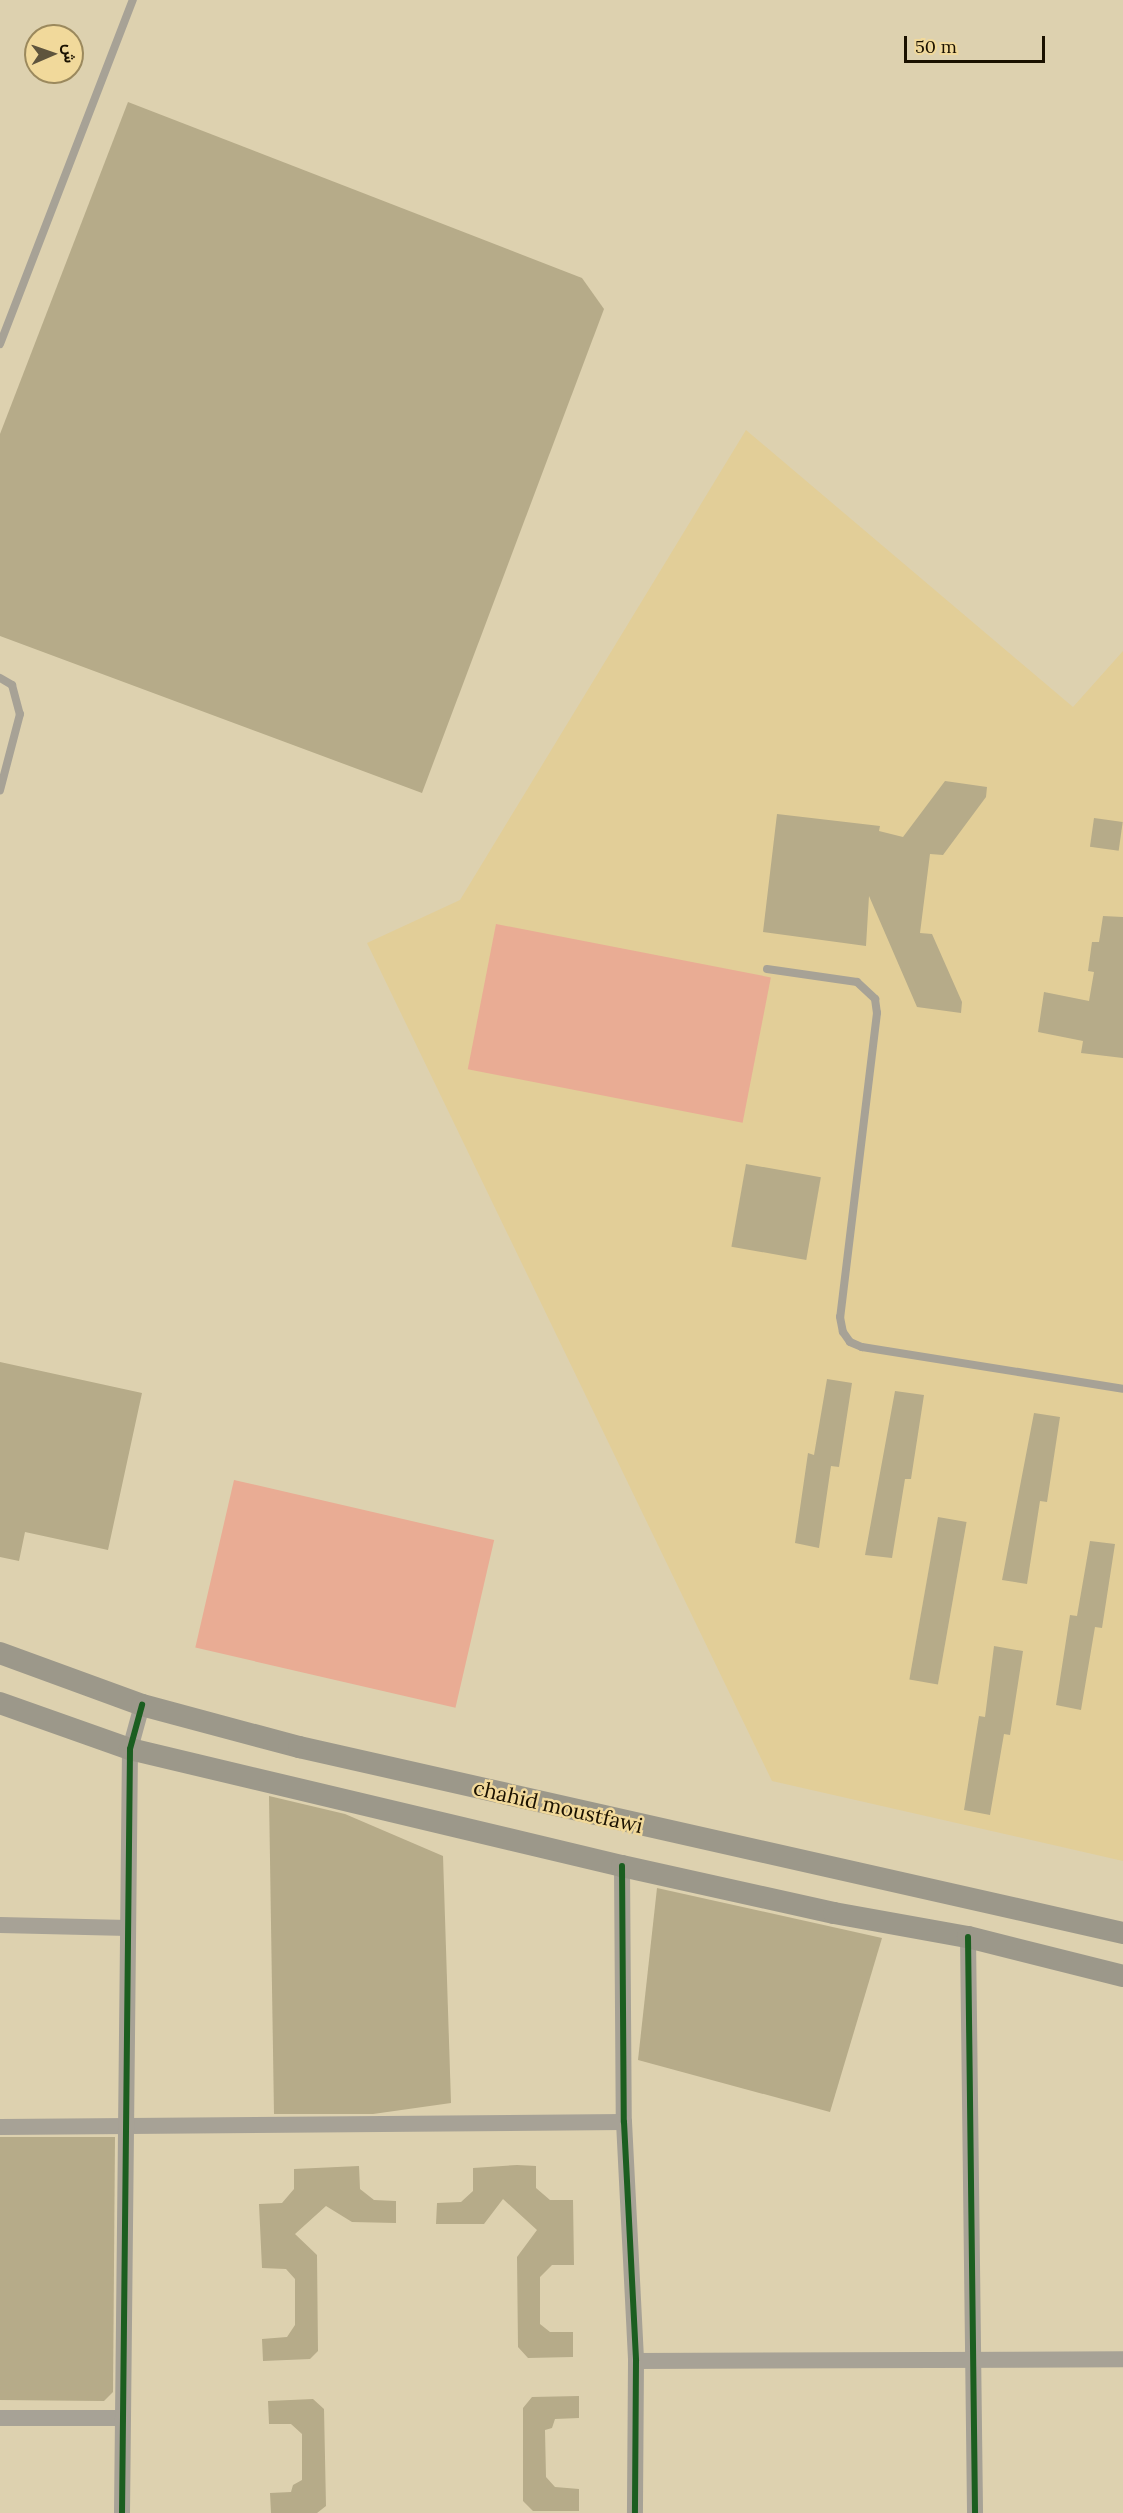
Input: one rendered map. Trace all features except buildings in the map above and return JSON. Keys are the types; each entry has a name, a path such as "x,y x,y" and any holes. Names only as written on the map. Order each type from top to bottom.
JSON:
{"main road":[{"name":"chahid moustfawi","path":"0,1653 142,1705 299,1747 1123,1933"},
{"name":"chahid moustfawi","path":"0,1703 130,1749 622,1866 834,1913 968,1937 1123,1976"}],"street":[{"path":"122,2513 130,1749 142,1705"},
{"path":"622,1866 624,2122 636,2361 635,2513"},
{"path":"0,1925 128,1928"},
{"path":"968,1937 975,2513"},
{"path":"0,2127 125,2129 624,2122"},
{"path":"636,2361 1123,2359"},
{"path":"0,2418 122,2418"}],"lane":[{"path":"0,344 133,0"},
{"path":"0,678 12,685 20,714 0,790"},
{"path":"768,969 857,982 875,999 877,1013 840,1317 843,1332 850,1342 862,1347 1123,1389"}],"shaded area":[{"path":"746,430 1073,707 1123,651 1123,1861 772,1781 367,943 460,900"},
{"path":"496,924 771,977 743,1123 468,1069"},
{"path":"234,1480 494,1540 455,1708 195,1648"}],"cycle path":[{"path":"122,2513 130,1749 142,1705"},
{"path":"622,1866 624,2122 636,2361 635,2513"},
{"path":"968,1937 975,2513"}]}
